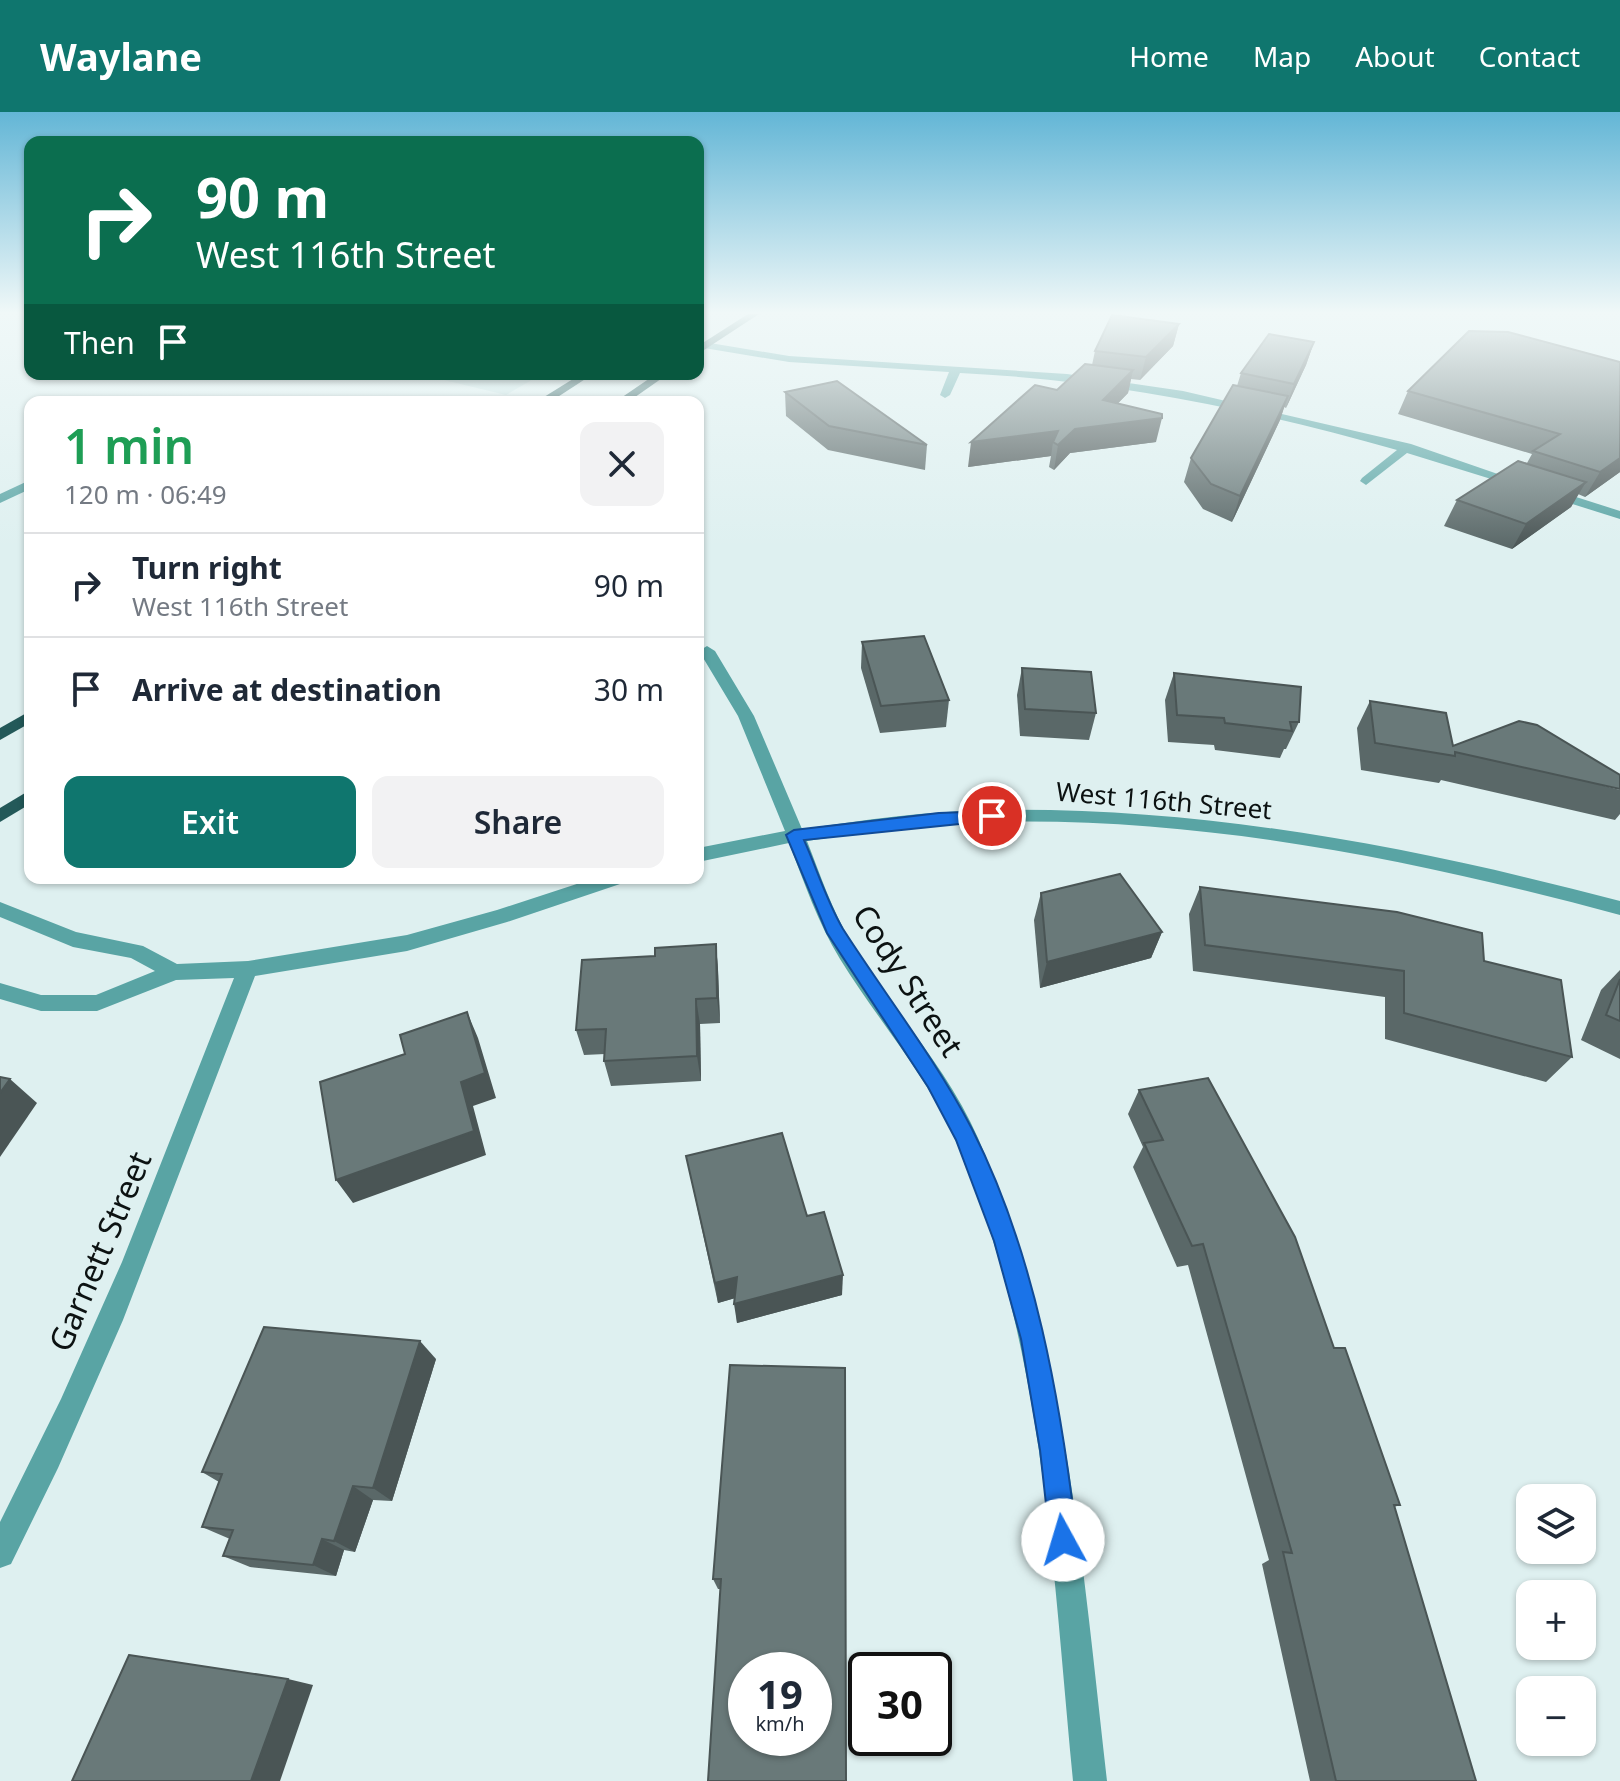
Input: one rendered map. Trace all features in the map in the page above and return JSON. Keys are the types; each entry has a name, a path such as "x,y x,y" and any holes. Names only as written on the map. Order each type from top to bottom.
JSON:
{"main road":[{"path":"0,735 24,720"},
{"path":"0,816 24,800"}],"street":[{"path":"1168,392 1290,415 1407,447 1529,486"},
{"path":"1366,481 1407,447"},
{"path":"0,499 24,487"},
{"path":"1544,491 1620,515"},
{"name":"Cody Street","path":"707,651 729,682 750,723 833,929 942,1092 965,1138 1006,1241 1033,1339 1053,1450 1090,1781"},
{"name":"West 116th Street","path":"704,854 794,835 966,817 1132,821 1219,829 1369,850 1620,908"},
{"path":"0,991 41,1003 97,1003 174,972 248,969 407,943 500,917 598,884"},
{"path":"0,909 73,939 136,951 174,972"},
{"name":"Garnett Street","path":"0,1553 54,1446 174,1162 219,1034 248,969"}],"building":[{"path":"785,392 852,392 927,445 829,426"},
{"path":"1027,392 1111,392 1103,400 1162,414 1162,418 1075,429 1058,445 1053,442 1058,431 971,442"},
{"path":"1229,392 1267,392 1288,396 1240,496 1211,484 1191,458"},
{"path":"1411,392 1620,392 1620,458 1600,472 1533,451 1560,434"},
{"path":"1518,461 1586,482 1526,524 1457,500"},
{"path":"924,636 949,700 881,706 862,642"},
{"path":"1022,668 1091,672 1096,713 1025,709"},
{"path":"1174,673 1301,687 1299,722 1290,722 1292,731 1225,723 1224,718 1177,715"},
{"path":"1370,701 1446,713 1453,746 1519,721 1537,725 1620,775 1620,789 1455,752 1455,756 1375,743"},
{"path":"1120,874 1162,932 1047,962 1041,893"},
{"path":"1200,887 1397,912 1482,933 1484,961 1561,980 1572,1057 1404,1013 1404,971 1205,945"},
{"path":"716,944 717,998 696,999 697,1056 604,1061 606,1029 576,1030 582,960 655,956 655,948"},
{"path":"1620,979 1620,1021 1606,1015"},
{"path":"467,1012 485,1073 461,1082 474,1131 336,1180 320,1082 405,1054 400,1035"},
{"path":"0,1077 10,1079 0,1093"},
{"path":"1208,1078 1295,1237 1334,1348 1345,1348 1400,1505 1394,1505 1476,1781 1336,1781 1283,1552 1292,1553 1203,1244 1192,1246 1144,1143 1163,1140 1139,1090"},
{"path":"782,1133 807,1216 824,1212 843,1275 734,1304 737,1277 715,1283 686,1156"},
{"path":"264,1327 420,1341 373,1488 353,1486 334,1541 322,1539 313,1565 223,1556 233,1530 202,1527 222,1474 202,1472"},
{"path":"730,1365 845,1368 846,1781 708,1781 721,1579 713,1579"},
{"path":"129,1655 288,1679 251,1781 72,1781"}],"route":[{"path":"992,816 939,818 794,835 833,929 936,1081 965,1138 1006,1241 1033,1339 1053,1450 1063,1540"}]}
